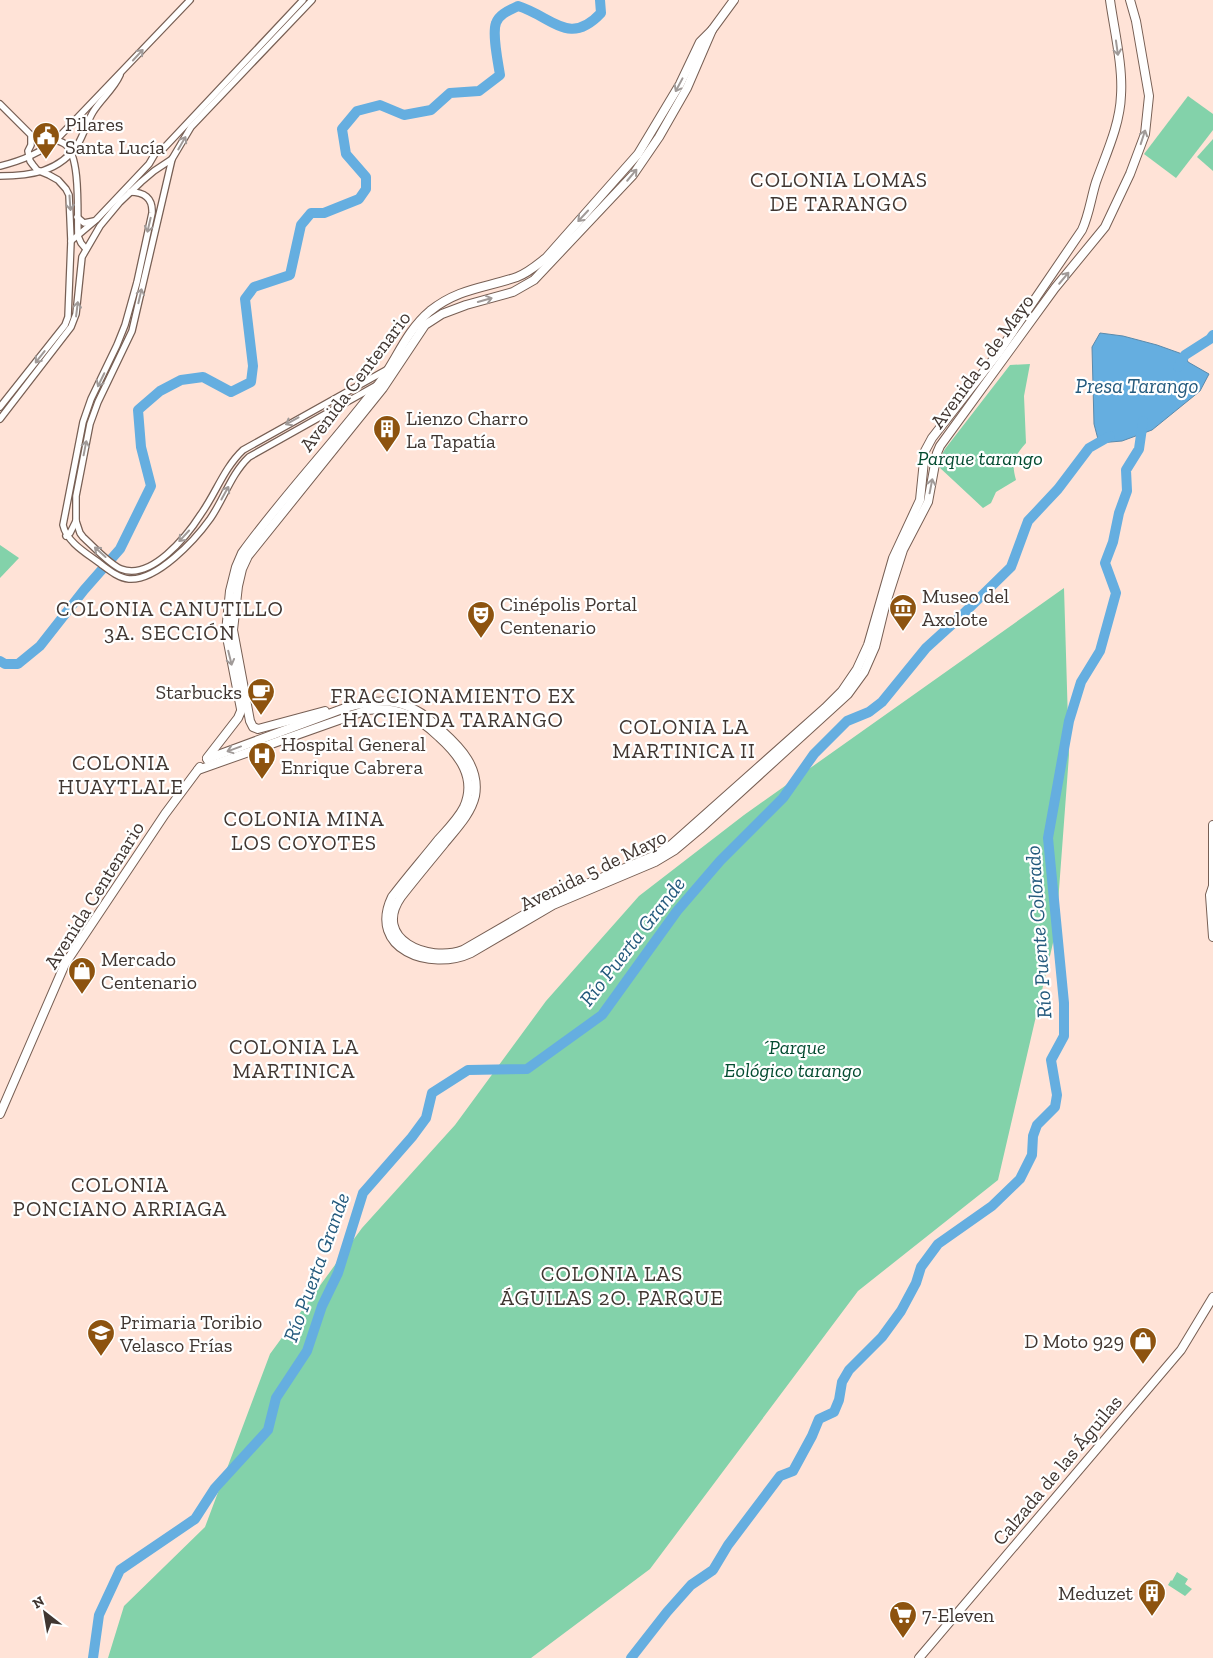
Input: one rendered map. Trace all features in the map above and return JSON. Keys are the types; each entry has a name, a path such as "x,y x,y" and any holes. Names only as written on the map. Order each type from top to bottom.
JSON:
{"main road":[{"name":"Avenida Centenario","path":"242,708 226,632 227,610 236,568 242,554 379,383 414,327 428,312 442,302 474,288 518,276 546,258 638,154 680,84 700,42 712,30 734,0"},
{"name":"Avenida 5 de Mayo","path":"206,759 345,708 369,702 389,705 413,716 434,731 457,755 466,773 468,793 464,808 430,855 392,897 387,911 388,927 393,939 398,945 418,958 437,960 457,958 471,953 553,905 655,862 700,829 741,787 848,694 864,672 875,646 882,605 900,548 920,500 925,451 932,438 998,352 1082,230 1086,221 1120,112 1122,93 1110,0"},
{"name":"Avenida 5 de Mayo","path":"900,548 928,502 940,446 1056,288 1105,227 1130,174 1145,134 1149,96 1136,21 1130,0"},
{"name":"Avenida Centenario","path":"0,1114 65,964 165,814 238,718 246,700 233,630 238,586 248,556 372,403 424,327 434,318 452,310 513,292 534,280 620,189 659,138 687,88 712,30"},
{"path":"450,298 452,310"},
{"path":"442,302 452,310"},
{"path":"246,700 250,721 253,727 258,729 327,710 345,708"},
{"name":"Avenida 5 de Mayo","path":"198,770 360,711 389,705"},
{"path":"1213,825 1213,937"},
{"name":"Calzada de las Águilas","path":"918,1658 1181,1350 1213,1297"}],"street":[{"path":"0,176 27,176 42,172 55,165 71,152 79,143 94,110 116,83 120,75 190,0"},
{"path":"71,241 96,220 149,164 156,152 163,149 303,0"},
{"path":"312,0 191,127 172,159 132,331 98,402 90,424 75,504 76,521 80,533 116,567 124,570 140,570 159,561 191,529 207,506 234,458 243,450 387,369 397,367"},
{"path":"0,166 19,162 56,140 113,79 120,75"},
{"path":"0,104 31,135 31,144 28,151 35,169 53,177 67,191 70,198 71,241 69,314 66,323 0,407"},
{"path":"47,139 56,140 67,145 75,160 78,236 86,249"},
{"path":"163,149 170,153 172,159"},
{"path":"0,419 71,327 76,314 80,267 86,249 108,215 151,172 172,159"},
{"path":"63,185 71,185 76,177"},
{"path":"130,192 142,193 147,196 152,207 152,213 125,325 91,399 83,422 62,525 66,536 111,572 130,579 151,574 162,567 197,535 210,518 242,464 249,458 391,377"},
{"path":"77,217 84,223 96,220"},
{"path":"70,267 80,267"},
{"path":"264,437 269,445"},
{"path":"66,536 70,533 76,521"}],"green space":[{"path":"1188,96 1213,114 1213,130 1176,178 1144,154"},
{"path":"1213,139 1213,171 1197,157"},
{"name":"Parque tarango","path":"1030,364 1024,396 1026,443 1015,460 1016,480 996,492 991,503 983,508 939,467 940,458 1010,365"},
{"path":"0,545 19,558 0,578"},
{"name":"´Parque Eológico tarango","path":"1064,588 1069,755 1056,930 998,1180 858,1291 650,1569 531,1658 108,1658 124,1606 205,1527 270,1354 362,1228 455,1125 546,1001 639,896 744,815"},
{"path":"1177,1572 1188,1579 1185,1584 1192,1589 1185,1596 1168,1585"}],"water":[{"name":"Presa Tarango","path":"1100,333 1123,336 1185,355 1188,362 1209,374 1200,391 1152,430 1122,441 1099,443 1094,424 1092,347"}],"waterway":[{"path":"0,661 5,664 18,664 40,646 84,590 120,549 151,486 141,447 138,410 160,391 181,380 203,377 231,392 251,382 253,366 245,299 254,287 290,275 301,225 311,213 324,213 359,199 366,189 366,177 346,154 342,129 357,111 380,105 404,115 431,110 450,93 479,91 500,75 495,28 497,20 502,15 518,6 561,26 570,29 579,28 590,23 601,13 600,0"},
{"path":"1178,367 1185,355 1210,339 1213,335"},
{"name":"Río Puente Colorado","path":"631,1658 691,1585 713,1570 728,1545 780,1476 793,1471 819,1419 834,1412 839,1400 842,1382 849,1370 882,1337 901,1311 916,1283 921,1267 938,1244 992,1206 1020,1179 1032,1155 1033,1136 1037,1125 1055,1107 1057,1095 1051,1060 1064,1036 1064,1003 1048,838 1069,721 1081,682 1100,651 1116,593 1105,563 1113,542 1119,513 1127,491 1126,470 1139,449 1143,421"},
{"name":"Río Puerta Grande","path":"93,1658 99,1615 120,1570 195,1519 215,1488 268,1430 276,1398 307,1351 322,1306 338,1273 363,1193 412,1137 426,1118 432,1093 468,1070 527,1069 602,1015 677,911 720,861 783,798 814,754 847,721 869,712 882,702 926,648 1011,567 1028,521 1058,489 1089,448 1110,436"}],"place":[{"name":"Pilares Santa Lucía","path":"46,160"},
{"name":"Lienzo Charro La Tapatía","path":"387,453"},
{"name":"Museo del Axolote","path":"903,632"},
{"name":"Cinépolis Portal Centenario","path":"481,639"},
{"name":"Starbucks","path":"261,716"},
{"name":"Hospital General Enrique Cabrera","path":"262,780"},
{"name":"Mercado Centenario","path":"82,995"},
{"name":"Primaria Toribio Velasco Frías","path":"101,1357"},
{"name":"D Moto 929","path":"1143,1365"},
{"name":"Meduzet","path":"1152,1617"},
{"name":"7-Eleven","path":"903,1639"}],"district":[{"name":"COLONIA LOMAS DE TARANGO","path":"839,191"},
{"name":"COLONIA CANUTILLO 3A. SECCIÓN","path":"170,620"},
{"name":"FRACCIONAMIENTO EX HACIENDA TARANGO","path":"453,707"},
{"name":"COLONIA LA MARTINICA II","path":"684,738"},
{"name":"COLONIA HUAYTLALE","path":"121,774"},
{"name":"COLONIA MINA LOS COYOTES","path":"304,830"},
{"name":"COLONIA LA MARTINICA","path":"294,1058"},
{"name":"COLONIA PONCIANO ARRIAGA","path":"120,1196"},
{"name":"COLONIA LAS ÁGUILAS 2O. PARQUE","path":"612,1285"}]}
